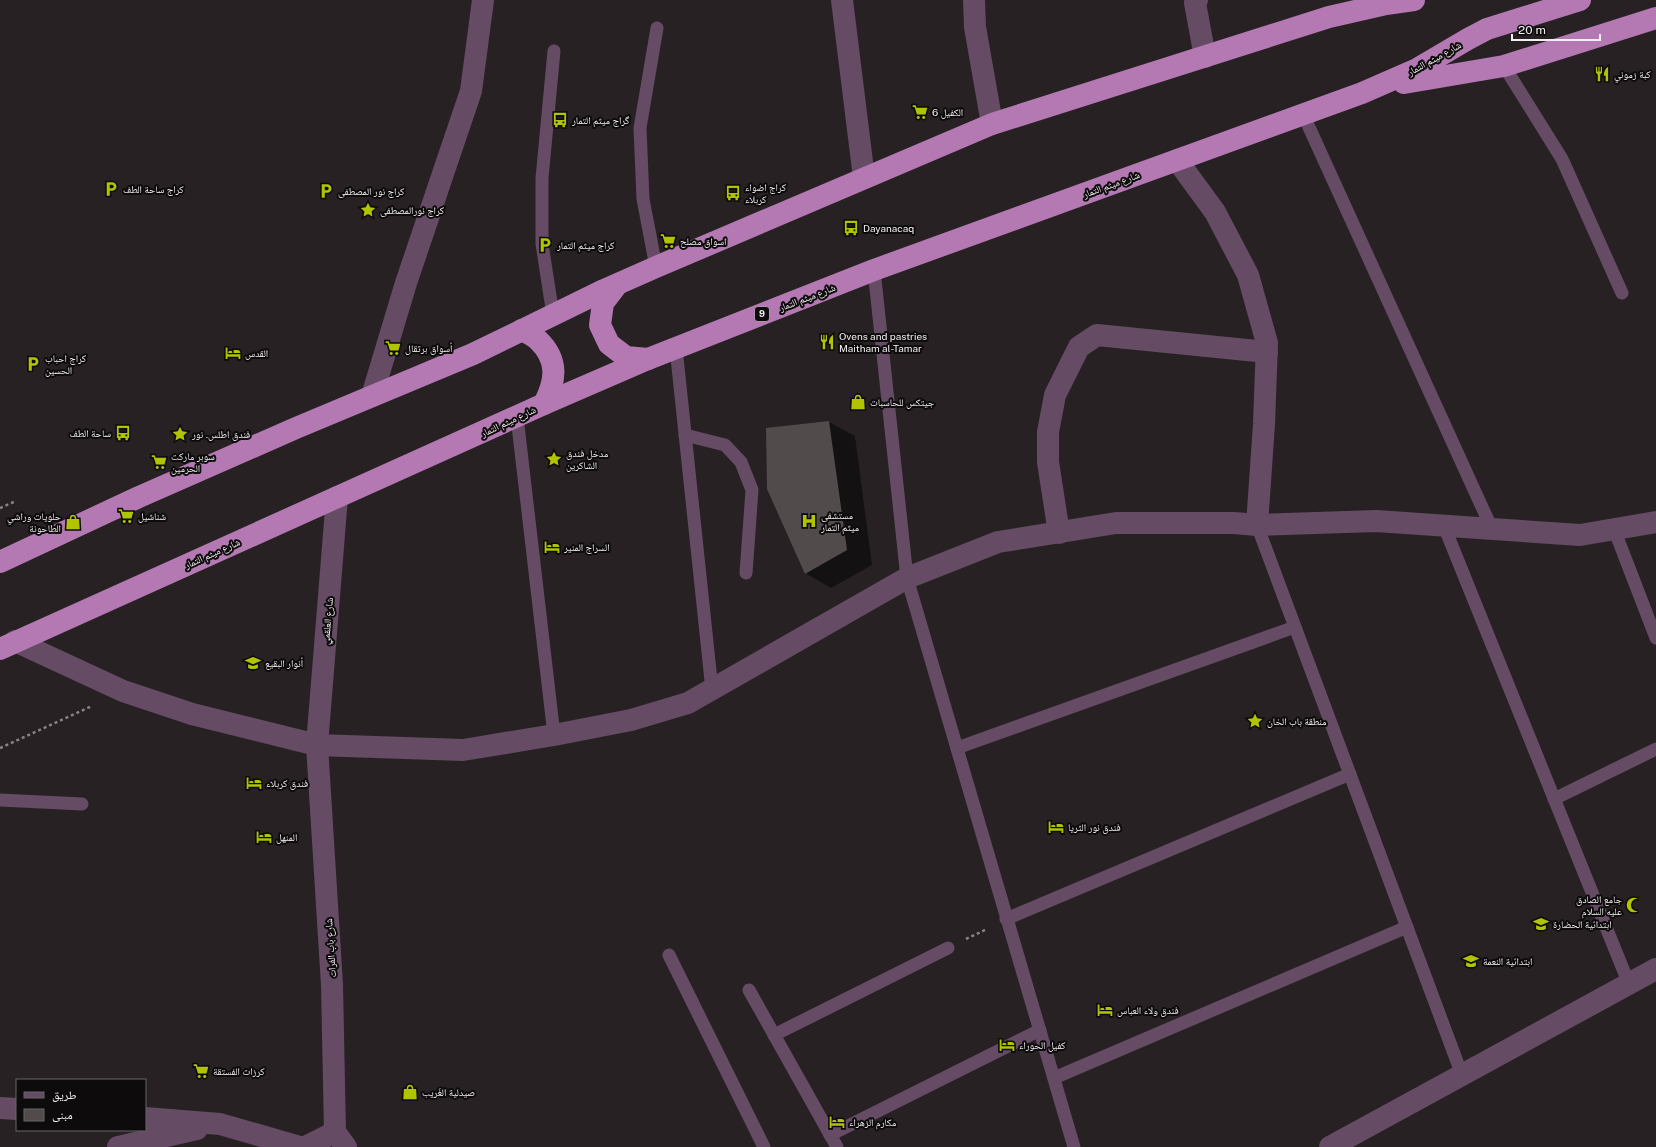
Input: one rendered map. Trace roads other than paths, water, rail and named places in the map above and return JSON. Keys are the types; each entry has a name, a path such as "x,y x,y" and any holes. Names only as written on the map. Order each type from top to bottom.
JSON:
{"highway":[{"path":"1330,17 1367,0"},
{"path":"0,562 146,494 473,354 656,267 992,124 1330,17 1386,4 1414,0"},
{"name":"شارع ميثم التمار","path":"8,645 544,404 648,359 874,270 1362,93 1417,69 1488,29 1580,0"},
{"path":"1362,93 1426,79 1483,71 1504,66 1656,18"},
{"path":"616,286 603,303 600,325 609,344 626,357 648,359"},
{"path":"522,330 538,339 549,353 551,359 554,370 552,388 544,404"}],"street":[{"path":"372,396 409,276 471,91 483,0"},
{"path":"842,0 864,178"},
{"path":"974,0 975,26 992,124"},
{"path":"1197,0 1195,3 1205,57"},
{"path":"1177,160 1215,212 1248,275 1267,343 1264,424 1257,525"},
{"path":"1059,533 1048,462 1048,432 1055,396 1079,347 1097,335 1267,352"},
{"name":"شارع العلقمي","path":"316,745 337,497"},
{"path":"8,645 123,691 192,714 316,745 463,750 554,735 631,720 688,703 907,578 998,542 1116,523 1234,523 1257,525 1376,521 1580,535 1656,522"},
{"name":"شارع باب الفرات","path":"316,745 332,985 340,1139"},
{"path":"1330,1147 1656,969"},
{"path":"0,1108 16,1109"},
{"path":"146,1118 220,1124 300,1147"},
{"path":"118,1147 220,1124"},
{"path":"305,1147 340,1139"}],"lane":[{"path":"656,267 643,199 640,128 657,28"},
{"path":"553,315 542,244 542,178 554,51"},
{"path":"1504,66 1562,159 1622,293"},
{"path":"1303,114 1492,529"},
{"path":"874,270 907,578 1074,1147"},
{"path":"676,348 712,690"},
{"path":"517,417 554,735"},
{"path":"685,435 725,446 741,462 752,490 746,573"},
{"path":"1257,525 1462,1075"},
{"path":"1444,526 1629,984"},
{"path":"1614,529 1656,638"},
{"path":"957,748 1295,627"},
{"path":"1554,798 1656,749"},
{"path":"1006,919 1350,774"},
{"path":"0,800 82,804"},
{"path":"1054,1078 1407,927"},
{"path":"774,1035 948,948"},
{"path":"669,955 764,1147"},
{"path":"749,990 836,1147"},
{"path":"830,1135 1040,1030"}],"place":[{"name":"كبة زموني","path":"1602,74"},
{"name":"الكفيل 6","path":"920,112"},
{"name":"گراج ميثم التمار","path":"560,120"},
{"name":"كراج ساحة الطف","path":"111,189"},
{"name":"كراج نور المصطفى","path":"326,191"},
{"name":"كراج اضواء كربلاء","path":"733,193"},
{"name":"كراج نورالمصطفى","path":"368,210"},
{"name":"Dayanacaq","path":"851,228"},
{"name":"اسواق مصلح","path":"668,241"},
{"name":"كراج ميثم التمار","path":"545,245"},
{"name":"Ovens and pastries Maitham al-Tamar","path":"827,342"},
{"name":"أسواق برتقال","path":"393,348"},
{"name":"القدس","path":"233,353"},
{"name":"كراج احباب الحسين","path":"33,364"},
{"name":"جيتكس للحاسبات","path":"858,402"},
{"name":"ساحة الطف","path":"123,433"},
{"name":"فندق اطلس. نور","path":"180,434"},
{"name":"مدخل فندق الشاكرين","path":"554,459"},
{"name":"سوبر ماركت الحرمين","path":"159,462"},
{"name":"شناشيل","path":"126,516"},
{"name":"مستشفى ميثم التمار","path":"809,521"},
{"name":"حلويات وراشي الطاحونة","path":"73,522"},
{"name":"السراج المنير","path":"552,547"},
{"name":"أنوار البقيع","path":"253,663"},
{"name":"منطقة باب الخان","path":"1255,721"},
{"name":"فندق كربلاء","path":"254,783"},
{"name":"فندق نور الثريا","path":"1056,827"},
{"name":"المنهل","path":"264,837"},
{"name":"جامع الصادق عليه السلام","path":"1634,905"},
{"name":"ابتدائية الحضارة","path":"1541,924"},
{"name":"ابتدائية النعمة","path":"1471,961"},
{"name":"فندق ولاء العباس","path":"1105,1010"},
{"name":"كفيل الحوراء","path":"1007,1045"},
{"name":"كرزات الفستقة","path":"201,1071"},
{"name":"صيدلية الغَريب","path":"410,1092"},
{"name":"مكارم الزهراء","path":"837,1122"}]}
